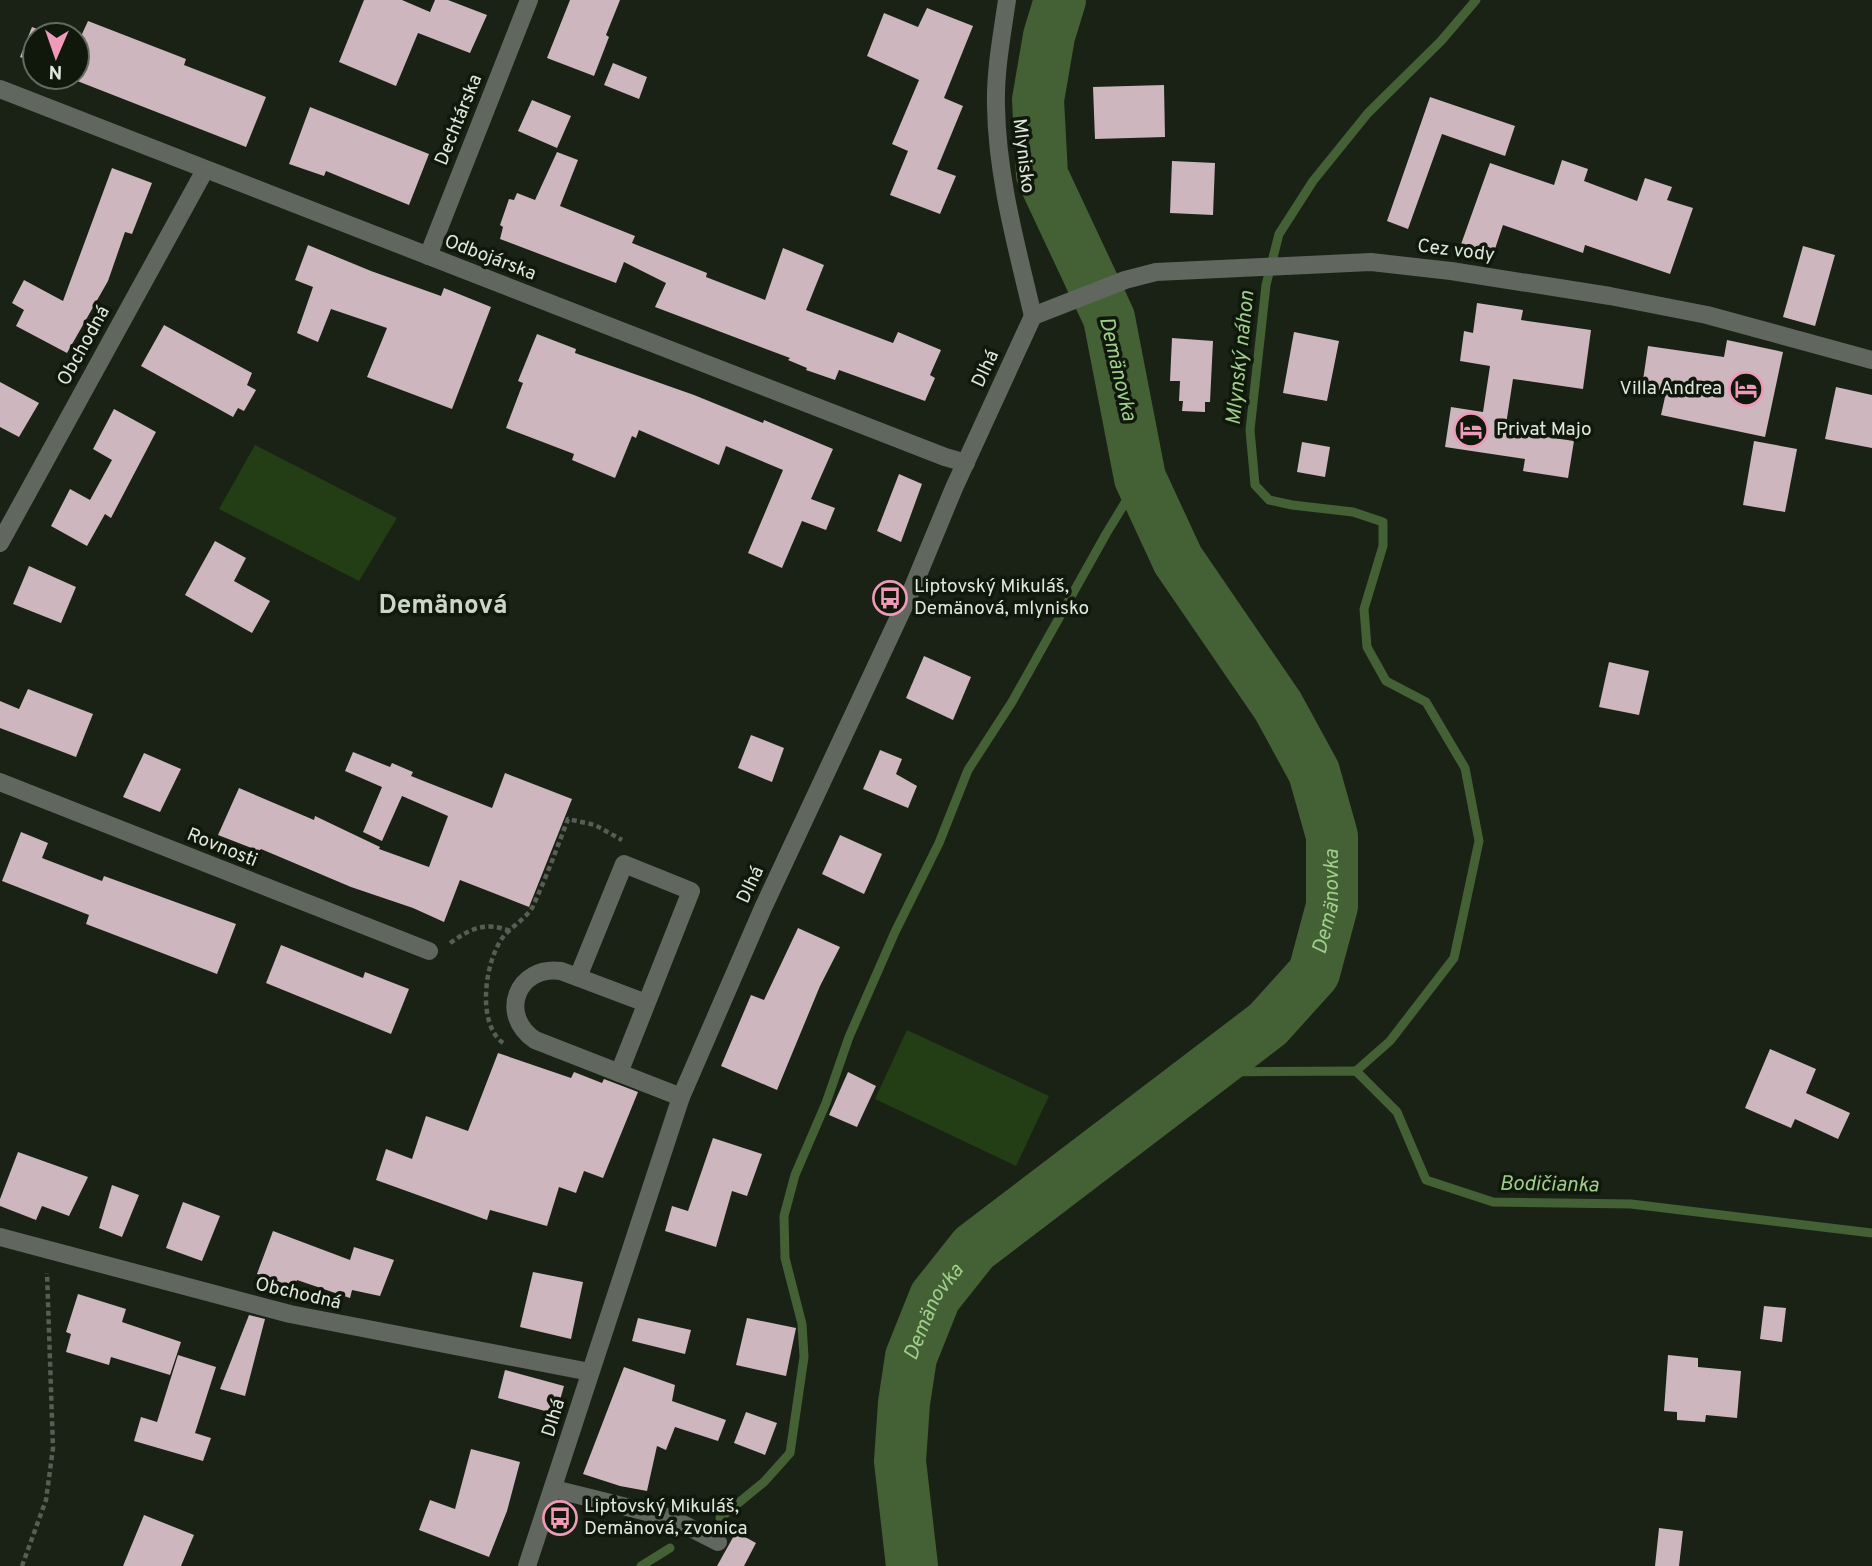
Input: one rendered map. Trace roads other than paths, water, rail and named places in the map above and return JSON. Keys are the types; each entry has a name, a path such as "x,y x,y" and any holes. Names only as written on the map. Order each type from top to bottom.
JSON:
{"street":[{"name":"Dechtárska","path":"428,256 529,0"},
{"name":"Mlynisko","path":"1007,0 997,91 998,148 1033,316"},
{"name":"Odbojárska","path":"0,89 965,463"},
{"name":"Obchodná","path":"0,543 205,170"},
{"name":"Cez vody","path":"1033,316 1125,280 1156,272 1371,262 1497,277 1707,315 1872,360"},
{"name":"Dlhá","path":"527,1566 681,1097 1033,316"},
{"name":"Rovnosti","path":"0,782 429,951"},
{"path":"579,977 624,864 691,891 619,1073"},
{"path":"646,1003 579,977 551,970 531,976 518,993 515,1004 519,1024 526,1034 535,1040 681,1097"},
{"name":"Obchodná","path":"0,1237 290,1314 590,1372"},
{"path":"554,1489 671,1518 718,1542"}],"waterway":[{"name":"Demänovka","path":"912,1566 900,1461 904,1403 911,1357 935,1297 974,1248 1268,1024 1314,973 1332,906 1332,836 1314,772 1278,706 1178,560 1140,478 1109,318 1042,175 1038,100 1049,36 1060,0"},
{"name":"Mlynský náhon","path":"1356,1071 1390,1041 1454,958 1479,841 1465,768 1426,702 1386,681 1367,647 1364,609 1383,546 1383,522 1353,512 1269,500 1255,485 1250,430 1266,285 1279,234 1313,181 1368,113 1441,41 1476,0"},
{"path":"720,1518 764,1482 790,1453 804,1357 802,1324 785,1258 784,1216 795,1175 826,1103 849,1037 895,932 939,843 968,770 1012,702 1140,478"},
{"name":"Bodičianka","path":"1204,1072 1356,1071 1397,1112 1426,1180 1493,1202 1631,1204 1872,1233"},
{"path":"641,1566 670,1548"}],"place":[{"name":"Villa Andrea","path":"1746,389"},
{"name":"Privat Majo","path":"1471,430"},
{"name":"Liptovský Mikuláš, Demänová, mlynisko","path":"890,598"},
{"name":"Liptovský Mikuláš, Demänová, zvonica","path":"560,1518"}],"district":[{"name":"Demänová","path":"443,606"}]}
